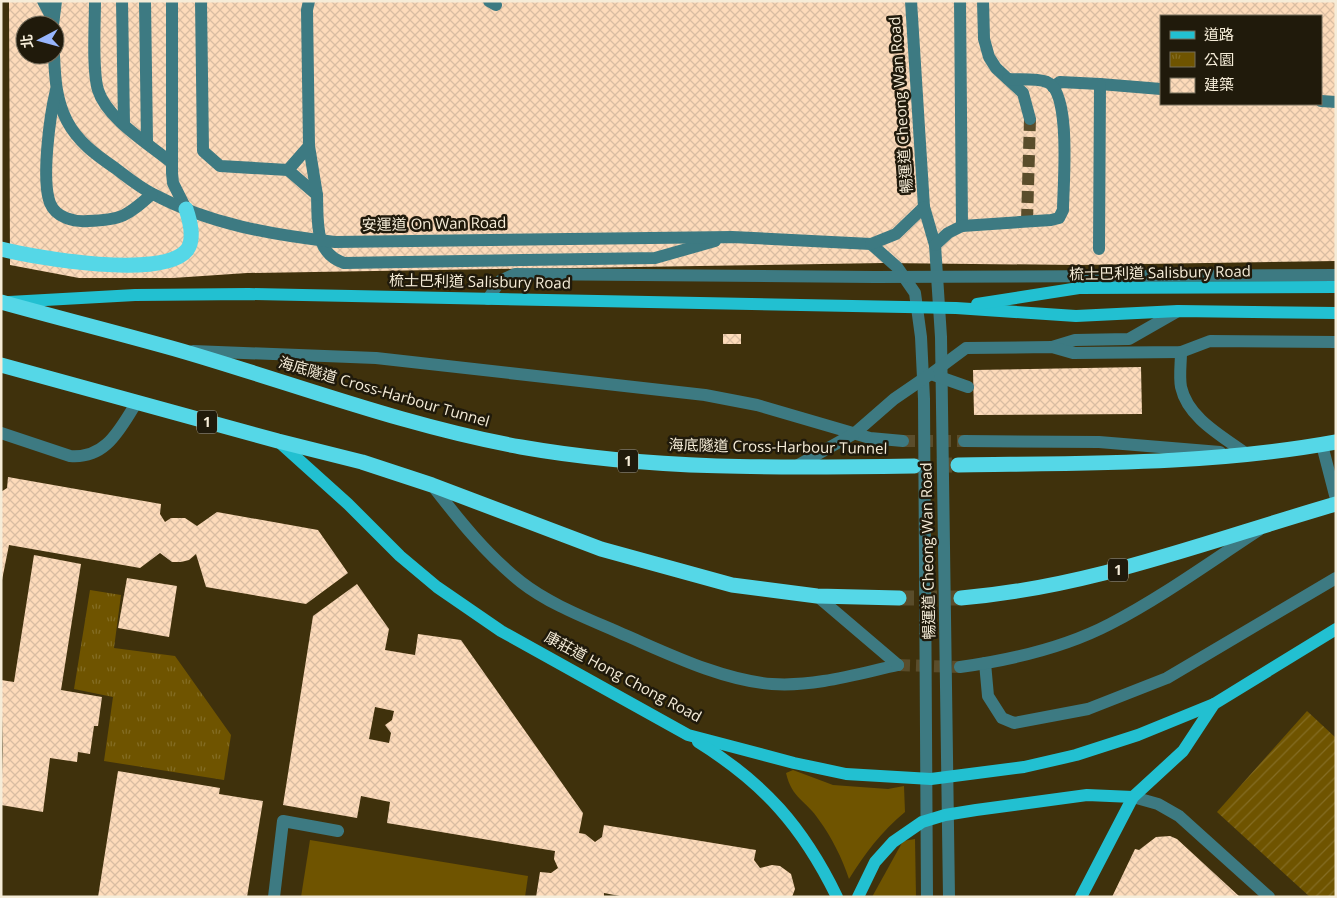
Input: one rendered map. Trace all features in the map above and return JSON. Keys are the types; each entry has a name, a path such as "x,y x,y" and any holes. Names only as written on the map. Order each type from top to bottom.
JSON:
{"highway":[{"path":"1,249 94,264 151,265 167,262 180,256 188,248 191,231 186,209"},
{"name":"海底隧道 Cross-Harbour Tunnel","path":"2,303 182,351 408,420 521,447 634,462 731,467 914,466"},
{"name":"康莊道 Hong Chong Road","path":"1,365 278,442"},
{"name":"1","path":"278,442 362,462 432,485 601,549 732,585 817,596 899,598"},
{"path":"958,465 1123,464 1248,456 1329,444"},
{"name":"1","path":"961,598 1007,594 1053,586 1171,556 1271,522 1336,504"}],"main road":[{"name":"梳士巴利道 Salisbury Road","path":"956,308 1079,288 1336,287"},
{"name":"梳士巴利道 Salisbury Road","path":"2,303 95,296 200,294 956,308 1076,316 1178,311 1336,312"},
{"name":"康莊道 Hong Chong Road","path":"278,442 348,504 400,556 469,611 688,735 794,763 846,774 931,779 1015,769 1076,755 1138,735 1214,704 1336,629"},
{"path":"1081,897 1132,797 1183,751 1214,704"},
{"path":"688,735 734,764 768,795 805,841 823,868 837,897"},
{"path":"858,897 875,862 892,842 922,822 968,811 1087,795 1132,797"}],"street":[{"path":"42,1 49,15"},
{"path":"54,15 56,1"},
{"path":"95,1 97,88 106,105 124,124 172,163"},
{"path":"122,1 124,124"},
{"path":"145,1 147,143"},
{"path":"172,1 173,183 186,209"},
{"path":"201,1 203,151 220,166 288,170 317,195"},
{"path":"308,1 309,146 317,195 320,239 333,259 344,263 655,258 732,237"},
{"name":"暢運道 Cheong Wan Road","path":"911,1 924,207 935,245 941,337 950,897"},
{"path":"960,1 962,226"},
{"path":"983,1 985,48 996,68 1023,93 1030,119"},
{"name":"安運道 On Wan Road","path":"55,65 56,89 66,120 78,139 98,157 152,194 186,209 270,234 335,242 732,237 871,244"},
{"path":"935,245 948,233 962,226 1059,218 1062,210 1064,120 1058,97 1053,87 1047,82 1008,80"},
{"path":"1053,87 1060,82 1160,89"},
{"path":"1099,249 1100,84"},
{"path":"56,89 48,124 48,191 50,204 59,214 67,219 81,222 110,221 127,216 152,194"},
{"path":"1322,101 1336,102"},
{"path":"288,170 309,146"},
{"name":"暢運道 Cheong Wan Road","path":"924,207 896,234 871,244 897,267 915,293 921,337 924,399 927,897"},
{"path":"488,299 500,281 515,274 875,277 1336,275"},
{"path":"1052,347 1075,340 1129,339 1178,311"},
{"path":"793,468 854,433 894,399 966,348 1052,347 1074,353 1181,352 1210,341 1336,342"},
{"path":"182,351 376,358 704,396 757,405 870,438 903,441"},
{"path":"1181,352 1181,387 1189,407 1202,420 1248,456"},
{"path":"931,374 968,387"},
{"path":"1,432 70,456 81,457 93,454 113,440 137,402"},
{"path":"964,441 1099,442 1172,446 1248,456"},
{"path":"1329,444 1336,499"},
{"path":"432,485 487,552 522,583 577,613 681,659 742,679 771,684 799,685 898,665 817,596"},
{"path":"960,666 985,663 1050,647 1110,624 1175,586 1271,522"},
{"path":"985,663 988,696 1002,718 1014,723 1088,709 1167,678 1336,578"},
{"path":"1132,797 1158,804 1179,816 1269,897"},
{"path":"274,897 282,821 338,831"}],"green space":[{"path":"90,590 121,595 114,648 175,656 231,735 224,780 104,761 113,697 74,689"},
{"path":"1307,711 1336,738 1336,897 1310,897 1217,812"},
{"path":"793,770 833,785 888,789 904,786 905,812 874,843 849,879 840,856 828,834 814,813 792,788 786,773"},
{"path":"915,839 916,897 872,897 903,841"},
{"path":"310,840 528,876 525,897 301,897"}],"building":[{"path":"9,1 1336,1 1336,261 1077,265 884,263 247,273 173,278 79,278 10,265"},
{"path":"723,334 741,334 741,344 723,344"},
{"path":"1141,367 1142,414 974,415 973,370"},
{"path":"8,477 161,504 160,514 165,522 171,518 185,518 197,526 217,512 318,530 348,573 306,604 206,587 196,554 189,560 172,562 160,553 140,568 9,545 1,585 1,492 7,488"},
{"path":"34,555 81,564 61,690 102,697 98,726 94,726 90,754 78,752 77,762 50,758 43,812 1,805 3,749 1,680 14,682"},
{"path":"127,578 177,586 169,637 118,628"},
{"path":"357,584 389,629 385,650 415,655 418,634 461,640 583,813 579,833 585,834 595,842 602,837 604,825 756,850 754,860 760,868 772,865 780,866 791,874 795,889 792,897 625,897 604,893 604,897 536,897 540,872 551,873 558,868 554,859 555,851 387,823 390,802 361,796 357,818 283,805 313,616","holes":["375,707 394,711 392,720 385,725 391,733 389,743 369,739"]},
{"path":"118,771 220,788 219,794 263,801 247,897 98,897"},
{"path":"1170,836 1177,839 1240,897 1112,897 1135,849 1139,850 1156,837"}],"tunnel":[{"path":"1027,221 1030,119"},
{"path":"903,441 964,441"},
{"path":"914,466 957,465"},
{"path":"899,598 961,598"},
{"path":"898,665 960,667"}]}
